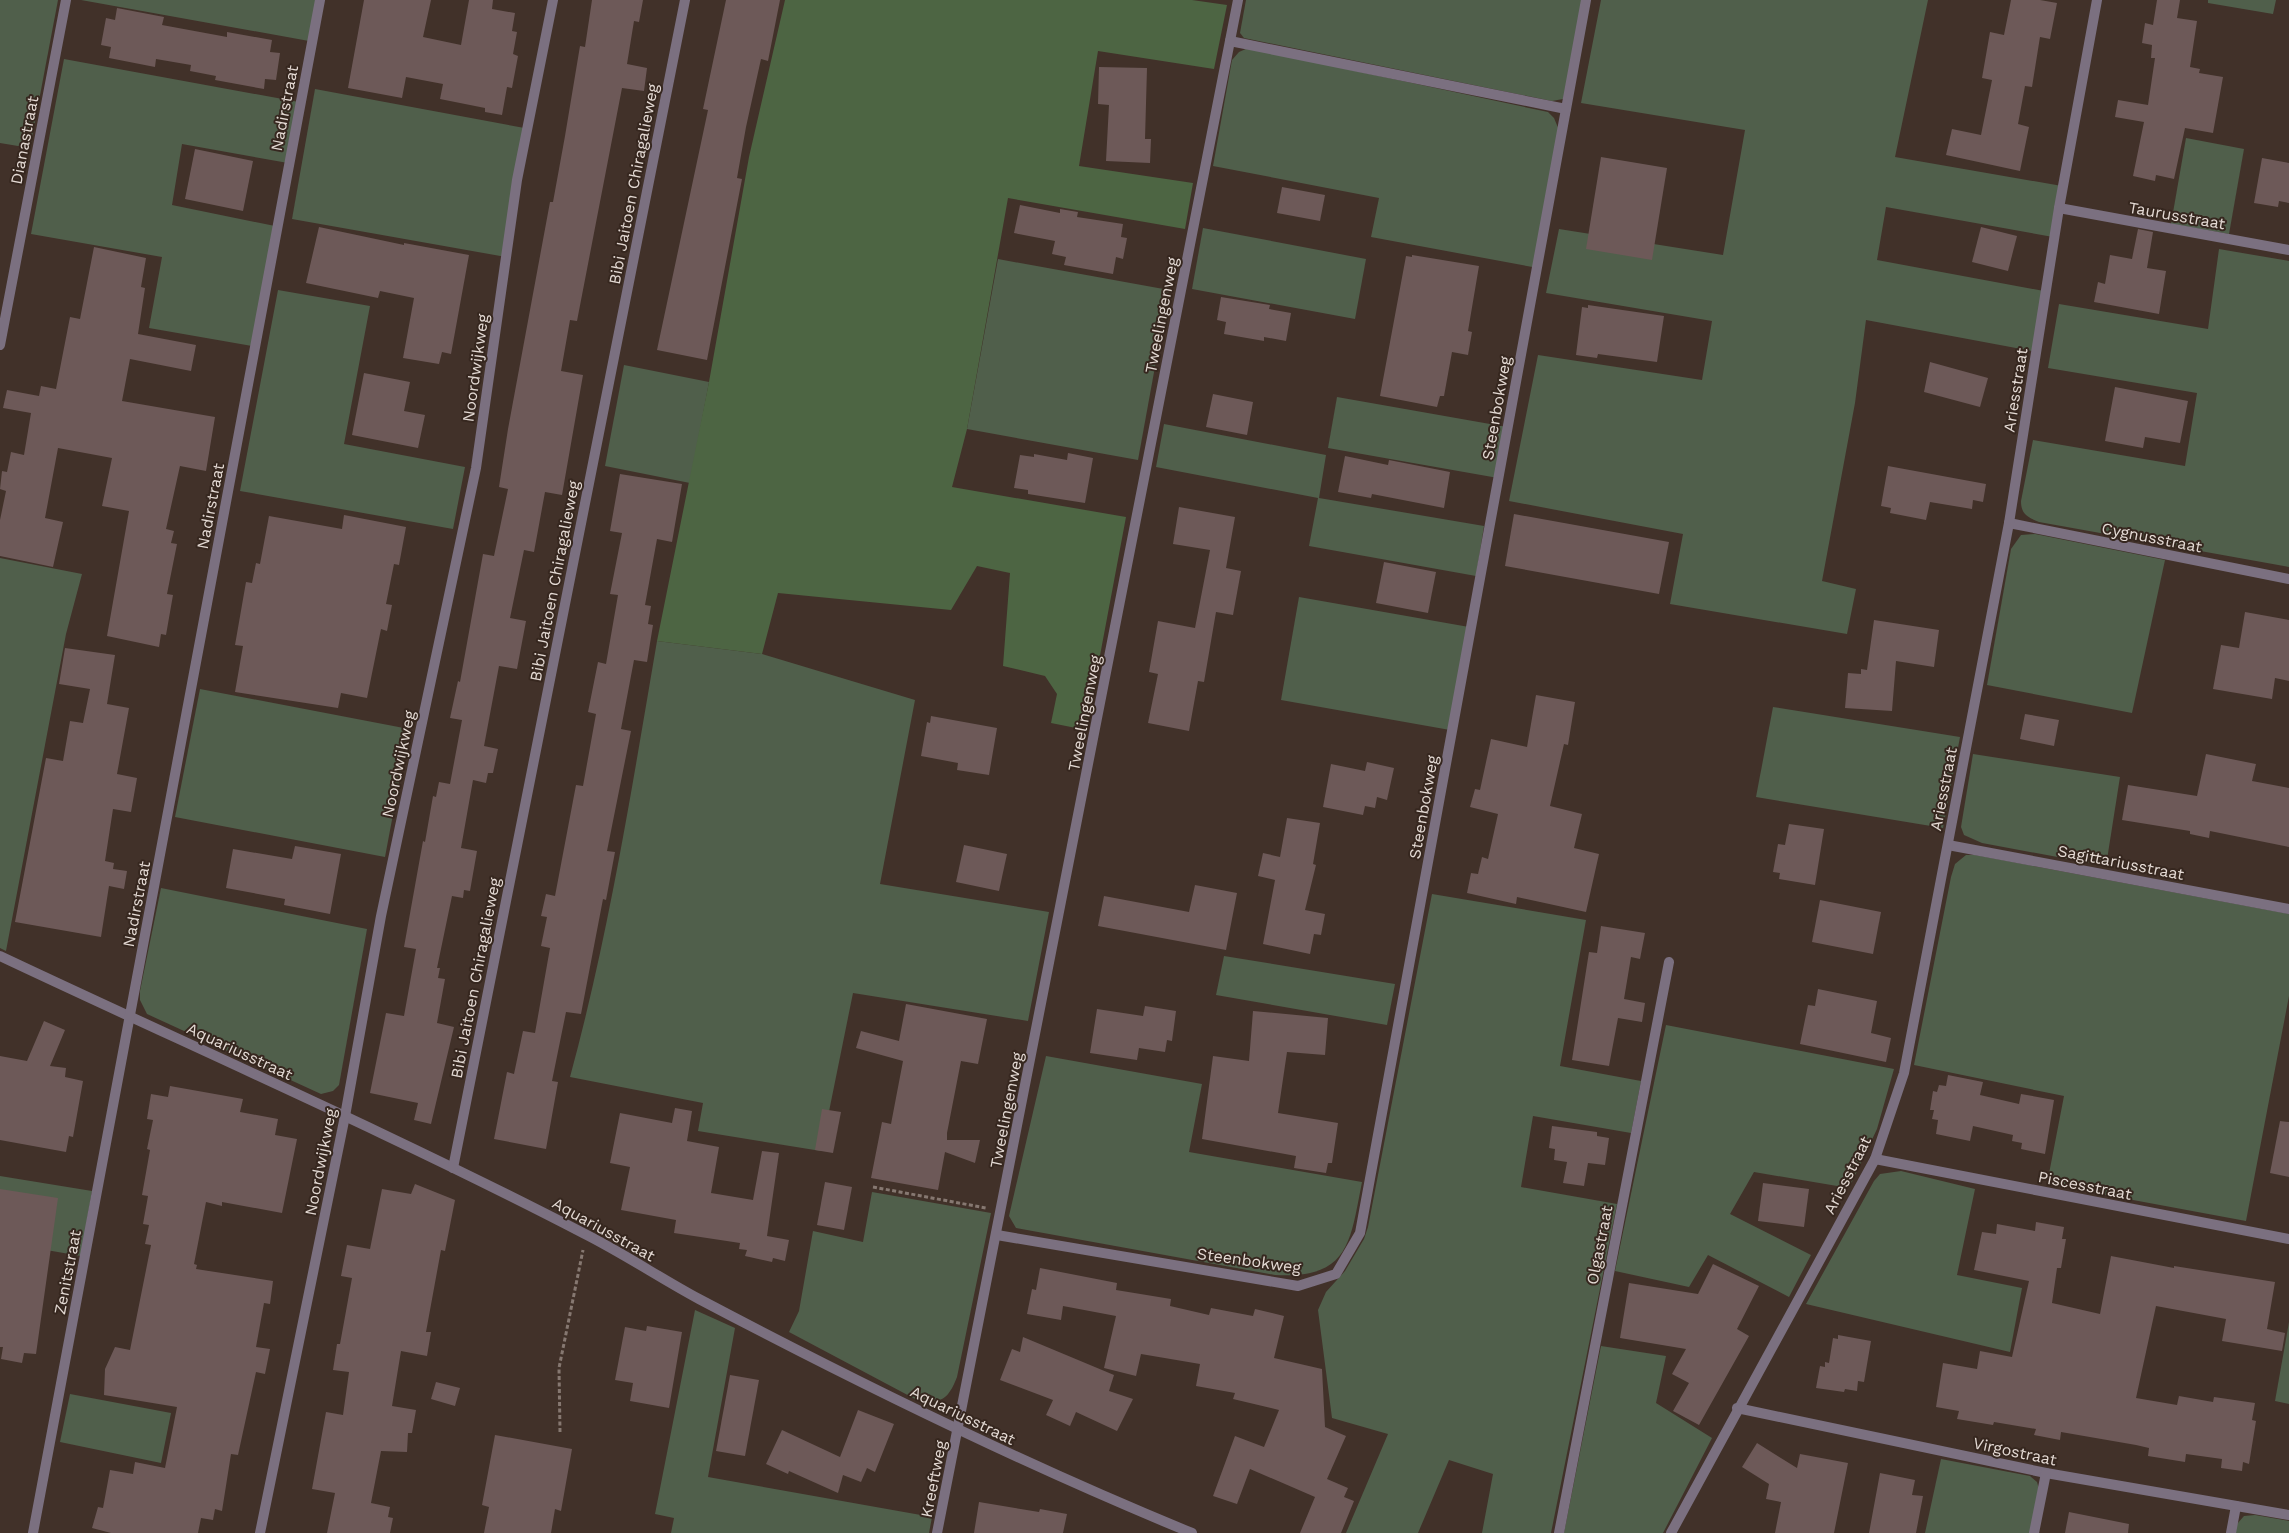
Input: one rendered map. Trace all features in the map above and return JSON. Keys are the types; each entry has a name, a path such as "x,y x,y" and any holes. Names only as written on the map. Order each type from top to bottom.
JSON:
{"street":[{"name":"Dianastraat","path":"0,345 66,0"},
{"name":"Nadirstraat","path":"130,1017 320,0"},
{"name":"Noordwijkweg","path":"260,1533 345,1116 382,916 476,468 516,180 553,0"},
{"name":"Bibi Jaitoen Chiragalieweg","path":"453,1168 684,0"},
{"name":"Tweelingenweg","path":"958,1431 1238,0"},
{"name":"Steenbokweg","path":"997,1235 1298,1286 1336,1274 1360,1233 1586,0"},
{"name":"Ariesstraat","path":"1671,1533 1737,1408 1875,1159 1904,1073 2009,523 2059,208 2097,0"},
{"path":"1230,41 1566,109"},
{"name":"Taurusstraat","path":"2059,208 2289,250"},
{"name":"Cygnusstraat","path":"2009,523 2289,580"},
{"name":"Sagittariusstraat","path":"1948,845 2289,909"},
{"name":"Aquariusstraat","path":"0,956 453,1168 586,1234 697,1298 958,1431 1116,1502 1192,1533"},
{"name":"Olgastraat","path":"1559,1533 1669,962"},
{"name":"Zenitstraat","path":"33,1533 130,1017"},
{"name":"Piscesstraat","path":"1875,1159 2289,1239"},
{"name":"Virgostraat","path":"1737,1408 2046,1473 2289,1515"},
{"name":"Kreeftweg","path":"937,1533 958,1431"},
{"path":"2034,1533 2046,1473"},
{"path":"2231,1533 2236,1506"}],"path":[{"path":"873,1187 1002,1211"},
{"path":"560,1432 559,1368 586,1234"}],"green space":[{"path":"0,0 58,0 30,148 0,143"},
{"path":"81,0 316,0 309,41"},
{"path":"785,0 1192,0 1227,5 1214,69 1098,51 1079,166 1193,183 1185,229 1008,198 967,429 952,487 1126,517 1086,730 1051,723 1057,694 1045,676 1003,666 1010,573 977,566 951,610 778,593 762,654 657,641 709,382 749,157"},
{"path":"1246,0 1588,0 1569,92 1563,99 1552,101 1244,38 1240,33"},
{"path":"1601,0 1928,0 1895,157 2062,186 2053,237 1886,207 1877,260 2044,291 2032,351 1866,320 1855,403 1822,581 1856,589 1847,634 1670,604 1683,534 1509,501 1538,355 1702,380 1712,321 1546,293 1559,229 1723,255 1745,130 1581,103"},
{"path":"2208,0 2276,0 2273,14 2208,3"},
{"path":"1248,48 1548,112 1554,118 1559,130 1538,268 1371,237 1379,198 1213,166 1232,60 1239,52"},
{"path":"64,59 299,102 288,163 182,144 172,205 275,226 252,346 149,328 162,257 31,234"},
{"path":"315,89 530,129 506,257 292,219"},
{"path":"2186,138 2244,149 2229,234 2171,224"},
{"path":"1203,228 1366,259 1355,319 1192,289"},
{"path":"2219,249 2289,261 2289,567 2039,522 2028,517 2022,509 2021,501 2033,440 2185,466 2197,393 2048,368 2059,304 2208,329"},
{"path":"998,259 1169,290 1138,460 967,429"},
{"path":"278,290 370,306 344,444 465,467 453,529 240,491"},
{"path":"624,365 709,382 690,483 605,466"},
{"path":"1337,397 1507,427 1498,478 1328,448"},
{"path":"1164,424 1326,455 1319,498 1484,526 1476,576 1309,546 1318,498 1156,467"},
{"path":"2035,534 2165,560 2132,713 1987,685 2011,549 2021,535"},
{"path":"0,558 82,574 66,634 6,951 0,948"},
{"path":"1299,597 1469,627 1450,730 1281,700"},
{"path":"657,641 762,654 915,700 880,884 1049,912 1028,1021 853,993 821,1151 698,1131 703,1103 570,1077 597,969 608,915"},
{"path":"200,689 409,729 385,857 175,817"},
{"path":"1773,707 1960,737 1943,828 1756,797"},
{"path":"1973,754 2120,777 2106,866 1982,843 1964,835 1961,827"},
{"path":"1966,855 1975,855 2289,914 2289,996 2246,1221 2047,1184 2064,1096 1914,1065 1951,877 1955,864"},
{"path":"161,888 367,929 339,1085 333,1091 321,1094 147,1014 140,1000 140,991"},
{"path":"1432,894 1586,920 1560,1066 1641,1081 1631,1133 1533,1116 1521,1187 1617,1204 1551,1533 1482,1533 1493,1474 1449,1460 1418,1533 1346,1533 1388,1434 1332,1418 1318,1310 1326,1292 1345,1271 1364,1239 1368,1227"},
{"path":"1224,956 1395,984 1387,1025 1216,995"},
{"path":"1666,1025 1894,1069 1877,1129 1849,1188 1754,1172 1730,1214 1811,1255 1789,1297 1708,1255 1689,1287 1615,1271"},
{"path":"1046,1056 1202,1084 1189,1152 1362,1182 1354,1223 1342,1253 1332,1263 1318,1271 1299,1275 1275,1275 1016,1228 1009,1216"},
{"path":"1901,1171 1975,1189 1957,1275 2022,1288 2010,1352 1806,1304 1874,1181 1880,1174"},
{"path":"0,1176 92,1191 81,1256 0,1242"},
{"path":"872,1192 991,1213 957,1377 947,1395 938,1401 917,1400 789,1332 799,1311 813,1231 863,1242"},
{"path":"695,1310 735,1328 708,1477 932,1517 929,1533 671,1533 674,1518 655,1514"},
{"path":"2289,1322 2289,1404 2275,1401"},
{"path":"1601,1346 1666,1356 1656,1403 1712,1438 1663,1533 1564,1533"},
{"path":"70,1394 171,1413 161,1463 60,1442"},
{"path":"1941,1459 2030,1476 2037,1482 2039,1489 2030,1533 1925,1533"},
{"path":"2255,1515 2289,1521 2289,1533 2235,1533 2237,1524 2244,1516"}],"building":[{"path":"364,0 431,0 423,37 461,45 469,0 493,0 492,9 515,13 512,31 517,32 513,54 518,56 512,88 507,87 502,115 485,112 485,108 440,99 443,84 406,77 402,98 348,88"},
{"path":"592,0 643,0 639,22 634,21 627,64 647,68 644,91 622,88 577,321 570,320 561,371 583,375 562,495 545,492 534,552 524,550 510,618 526,621 517,669 499,666 484,746 498,749 493,773 488,773 486,783 473,780 461,848 477,851 470,891 464,890 463,898 452,896 437,968 440,968 438,978 445,979 437,1023 454,1027 431,1124 414,1120 418,1103 370,1093 386,1013 404,1016 416,949 404,947 423,841 425,842 433,796 436,797 439,782 450,784 462,720 450,718 458,681 460,682 483,554 494,556 508,489 499,487 508,429 550,202 553,202 580,46 585,47"},
{"path":"726,0 780,0 768,61 761,59 746,127 737,178 742,179 707,360 657,350 708,110 703,109"},
{"path":"2011,0 2040,0 2057,3 2050,39 2040,37 2032,87 2025,86 2018,124 2029,127 2020,171 1946,155 1952,129 1981,135 1992,80 1982,78 1990,32 2004,35"},
{"path":"2157,0 2180,0 2177,18 2197,21 2190,67 2200,69 2199,73 2223,77 2213,133 2185,128 2174,179 2156,175 2155,181 2133,176 2144,122 2115,117 2118,100 2148,105 2155,58 2151,58 2152,45 2142,43 2145,23 2153,25"},
{"path":"117,8 164,17 162,25 227,37 227,32 272,40 270,52 280,53 276,80 265,79 264,89 215,80 216,76 190,71 191,65 156,59 155,67 109,58 111,47 101,45 106,18 115,20"},
{"path":"1099,67 1147,68 1145,139 1151,139 1150,163 1106,161 1109,105 1098,104"},
{"path":"195,149 253,161 243,211 185,199"},
{"path":"1601,157 1667,168 1652,260 1586,249"},
{"path":"2262,158 2289,163 2289,203 2279,201 2278,207 2254,203"},
{"path":"1282,187 1325,195 1320,221 1277,213"},
{"path":"1020,205 1060,213 1060,209 1078,212 1077,217 1123,224 1121,237 1127,238 1123,259 1116,257 1113,274 1064,265 1066,257 1052,254 1055,241 1014,233"},
{"path":"319,227 404,245 404,243 469,255 451,354 442,352 439,364 403,358 414,298 380,291 378,298 306,283"},
{"path":"1981,227 2017,236 2008,271 1972,262"},
{"path":"2138,229 2153,232 2147,268 2166,271 2159,314 2094,302 2098,282 2105,284 2110,255 2132,259"},
{"path":"94,247 146,258 141,287 145,288 138,334 196,345 191,371 130,359 122,401 215,417 206,471 180,466 166,529 174,531 171,543 177,544 167,594 173,595 166,635 161,634 159,647 107,636 129,511 102,506 112,458 58,448 45,518 63,522 53,567 0,556 0,520 6,491 0,489 2,471 7,472 11,452 24,455 31,413 3,408 7,390 39,396 41,386 56,389 70,317 80,319"},
{"path":"1412,255 1479,266 1468,331 1472,332 1468,355 1452,352 1444,396 1440,396 1437,407 1380,396 1406,256 1412,257"},
{"path":"1221,297 1270,305 1269,309 1291,313 1286,341 1264,337 1264,341 1224,334 1226,322 1217,320"},
{"path":"1588,305 1664,316 1657,362 1598,354 1597,358 1576,355 1582,307 1588,308"},
{"path":"1930,362 1988,378 1980,407 1924,392"},
{"path":"364,373 410,382 404,411 425,415 418,448 352,435"},
{"path":"2115,387 2188,401 2180,443 2145,437 2143,448 2105,441"},
{"path":"1213,394 1253,402 1247,435 1206,427"},
{"path":"1068,453 1093,458 1085,503 1028,494 1028,490 1014,488 1020,455 1034,457 1034,454 1067,460"},
{"path":"1345,456 1388,465 1389,460 1450,472 1444,508 1372,494 1371,498 1338,492"},
{"path":"1888,466 1986,484 1983,502 1973,500 1972,509 1930,502 1926,520 1890,513 1891,508 1881,506"},
{"path":"620,474 682,484 672,542 657,539 645,605 651,606 648,624 653,625 647,662 634,660 621,729 631,731 607,851 615,852 606,900 603,899 581,1014 566,1012 552,1081 558,1082 546,1149 494,1139 507,1072 514,1074 523,1031 535,1033 550,948 541,946 547,917 541,916 546,894 555,896 576,785 583,786 596,714 588,712 598,662 606,664 618,595 610,594 622,533 610,531"},
{"path":"1179,507 1235,517 1226,568 1241,571 1233,615 1216,612 1204,682 1198,681 1189,731 1148,723 1158,674 1149,672 1158,621 1195,628 1210,550 1173,544"},
{"path":"1514,514 1669,542 1659,594 1505,566"},
{"path":"344,515 406,527 399,565 394,564 386,604 392,605 387,631 381,629 367,698 341,693 338,708 235,692 243,646 235,645 246,582 252,583 256,563 260,564 269,516 342,529"},
{"path":"1384,562 1436,572 1428,613 1376,603"},
{"path":"2245,612 2289,620 2289,681 2275,678 2272,699 2213,689 2221,645 2239,648"},
{"path":"1874,620 1939,630 1934,667 1896,661 1892,711 1845,708 1848,673 1861,674 1861,669 1867,670"},
{"path":"65,648 115,655 107,704 129,708 117,774 137,778 131,812 113,809 105,861 114,863 113,869 127,871 124,889 109,886 101,937 15,922 46,758 63,761 70,721 83,723 90,689 59,684"},
{"path":"1536,695 1575,702 1568,745 1564,744 1550,806 1582,814 1574,848 1599,854 1586,912 1517,897 1516,904 1467,893 1471,873 1478,874 1482,857 1488,859 1498,814 1470,807 1475,789 1480,790 1491,739 1527,747"},
{"path":"2025,714 2059,720 2054,746 2020,739"},
{"path":"931,716 997,728 989,775 957,770 958,763 921,756 927,722 930,723"},
{"path":"2206,754 2256,764 2252,781 2289,788 2289,847 2210,831 2209,838 2190,834 2190,831 2122,820 2128,785 2197,796"},
{"path":"1367,762 1394,768 1387,800 1377,797 1375,808 1365,806 1363,815 1323,807 1331,764 1365,771"},
{"path":"1287,818 1320,823 1313,864 1316,865 1305,910 1325,914 1321,935 1314,934 1310,954 1263,944 1275,880 1258,876 1263,853 1280,857"},
{"path":"1789,824 1824,829 1815,885 1779,879 1780,873 1773,872 1778,844 1785,845"},
{"path":"964,845 1007,854 999,891 956,882"},
{"path":"295,846 341,854 330,914 284,905 285,899 226,888 233,849 292,859"},
{"path":"1195,885 1237,893 1226,950 1098,926 1104,896 1189,912"},
{"path":"1820,900 1881,912 1873,954 1812,942"},
{"path":"1601,926 1645,933 1640,959 1631,957 1624,999 1645,1003 1642,1022 1618,1018 1609,1066 1572,1060 1589,952 1597,953"},
{"path":"1818,989 1877,1001 1871,1033 1891,1038 1886,1062 1800,1044 1808,1005 1815,1006"},
{"path":"906,1004 987,1019 978,1064 961,1061 947,1133 947,1140 980,1140 975,1163 945,1152 938,1190 871,1178 882,1122 891,1124 903,1061 856,1048 861,1031 899,1041"},
{"path":"1145,1006 1176,1011 1172,1041 1167,1040 1165,1052 1139,1048 1137,1060 1090,1053 1097,1009 1143,1016"},
{"path":"1253,1011 1328,1018 1325,1055 1287,1052 1278,1113 1338,1123 1332,1163 1328,1163 1326,1173 1294,1168 1296,1156 1202,1139 1213,1056 1249,1061"},
{"path":"44,1021 65,1030 50,1066 66,1068 65,1077 83,1081 73,1137 69,1136 66,1152 0,1140 0,1056 27,1061"},
{"path":"1948,1075 1983,1082 1980,1095 2019,1104 2021,1094 2054,1100 2045,1154 2021,1149 2022,1143 2012,1141 2013,1135 1973,1126 1970,1141 1936,1134 1938,1120 1932,1119 1934,1110 1930,1110 1933,1091 1937,1092 1939,1085 1946,1086"},
{"path":"170,1086 243,1099 240,1112 278,1119 275,1135 297,1139 282,1213 222,1202 222,1206 206,1202 194,1264 197,1265 196,1269 273,1281 270,1304 264,1303 256,1347 270,1349 265,1374 256,1372 238,1455 231,1454 222,1511 215,1509 213,1520 201,1518 198,1533 111,1533 92,1528 98,1507 103,1508 110,1470 133,1474 135,1462 165,1468 177,1407 104,1395 105,1369 115,1347 130,1350 151,1245 145,1244 149,1225 143,1224 148,1196 142,1195 150,1150 147,1149 153,1120 147,1119 151,1094 168,1097"},
{"path":"675,1108 692,1111 687,1141 719,1147 711,1193 753,1200 762,1151 779,1153 767,1236 789,1240 785,1261 773,1258 772,1262 745,1256 747,1250 739,1249 740,1243 674,1233 676,1220 621,1210 630,1167 610,1163 620,1113 672,1123"},
{"path":"822,1109 841,1112 833,1153 815,1150"},
{"path":"2280,1121 2289,1122 2289,1177 2270,1173"},
{"path":"1552,1126 1597,1132 1597,1136 1609,1138 1605,1165 1588,1163 1584,1186 1563,1183 1567,1162 1554,1160 1555,1149 1549,1148"},
{"path":"825,1182 852,1187 844,1230 817,1225"},
{"path":"1763,1183 1809,1189 1804,1227 1758,1221"},
{"path":"415,1184 455,1200 445,1251 441,1250 426,1332 431,1332 427,1356 401,1351 392,1406 416,1410 412,1433 408,1433 407,1452 381,1451 371,1503 390,1507 388,1517 393,1518 390,1533 327,1533 335,1493 312,1489 326,1412 343,1415 349,1372 333,1370 337,1344 340,1344 352,1278 341,1276 347,1245 370,1249 382,1189 411,1194"},
{"path":"0,1189 58,1198 36,1354 24,1353 22,1363 1,1359 3,1347 0,1347"},
{"path":"2036,1222 2064,1227 2062,1239 2066,1239 2061,1268 2057,1268 2052,1303 2100,1314 2111,1256 2174,1268 2174,1266 2275,1282 2267,1329 2285,1333 2282,1351 2222,1341 2226,1319 2156,1306 2136,1398 2177,1405 2179,1396 2213,1402 2214,1397 2255,1403 2252,1420 2256,1421 2249,1464 2243,1462 2242,1471 2221,1468 2222,1459 2186,1454 2185,1462 2148,1456 2149,1448 2061,1432 2060,1440 2034,1435 2036,1429 1994,1422 1993,1425 1957,1419 1959,1411 1936,1407 1943,1363 1977,1369 1980,1351 2012,1357 2029,1281 1974,1270 1982,1232 1996,1234 1997,1224 2035,1231"},
{"path":"1713,1264 1759,1286 1737,1329 1749,1336 1699,1425 1673,1411 1689,1383 1672,1374 1686,1349 1620,1338 1629,1283 1698,1294"},
{"path":"1040,1268 1117,1283 1116,1290 1171,1299 1170,1306 1209,1315 1211,1308 1253,1316 1255,1309 1284,1316 1274,1358 1322,1369 1325,1427 1346,1436 1327,1479 1348,1488 1344,1497 1354,1501 1341,1533 1300,1533 1315,1497 1250,1469 1237,1504 1213,1496 1235,1436 1264,1447 1279,1410 1233,1399 1235,1393 1196,1386 1200,1364 1141,1354 1136,1376 1104,1368 1116,1316 1063,1306 1061,1320 1027,1314 1032,1289 1036,1290"},
{"path":"647,1326 682,1332 669,1408 630,1401 633,1383 615,1380 625,1327 646,1331"},
{"path":"1838,1335 1871,1341 1864,1382 1858,1381 1857,1391 1845,1389 1844,1392 1816,1388 1820,1366 1825,1367 1825,1362 1829,1363 1833,1338 1838,1339"},
{"path":"1023,1337 1114,1375 1109,1391 1133,1399 1117,1431 1076,1412 1070,1426 1046,1415 1053,1400 1000,1380 1012,1349 1020,1352"},
{"path":"730,1375 759,1380 745,1456 716,1451"},
{"path":"436,1382 460,1388 455,1406 431,1399"},
{"path":"858,1410 894,1424 875,1472 867,1468 861,1482 843,1475 838,1493 789,1471 788,1474 766,1464 782,1430 840,1457"},
{"path":"495,1435 572,1449 561,1511 555,1509 551,1533 484,1533 489,1507 482,1505"},
{"path":"1757,1443 1797,1468 1800,1454 1848,1463 1834,1533 1775,1533 1781,1502 1766,1499 1769,1484 1742,1467"},
{"path":"1880,1473 1915,1480 1912,1495 1923,1496 1916,1533 1869,1533"},
{"path":"979,1502 1039,1512 1040,1509 1067,1514 1063,1533 974,1533"},
{"path":"2069,1512 2129,1524 2128,1533 2065,1533"}]}
